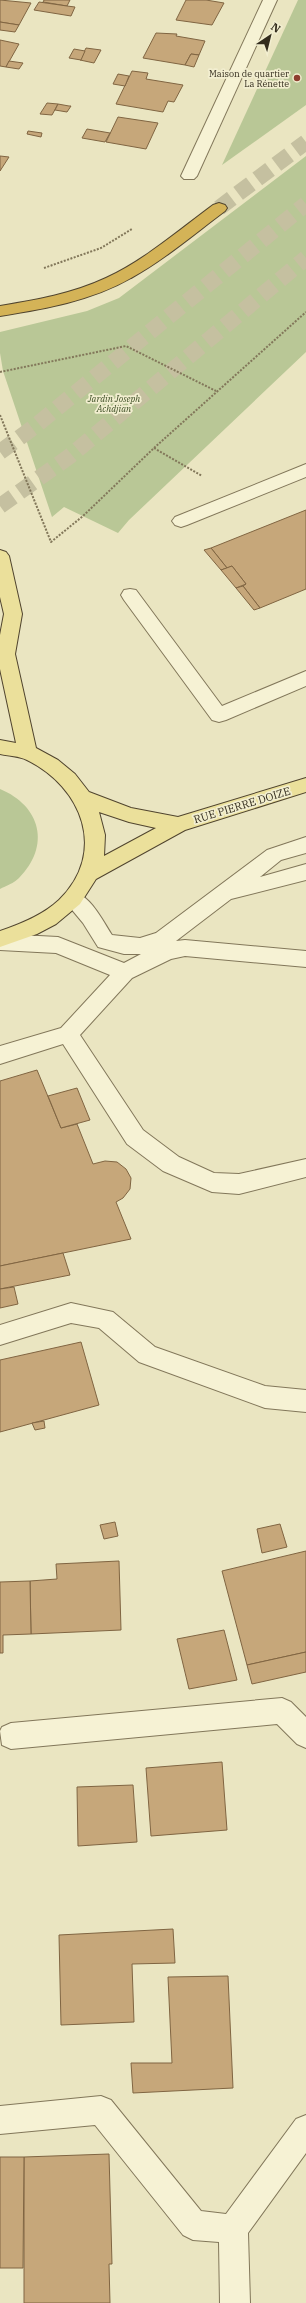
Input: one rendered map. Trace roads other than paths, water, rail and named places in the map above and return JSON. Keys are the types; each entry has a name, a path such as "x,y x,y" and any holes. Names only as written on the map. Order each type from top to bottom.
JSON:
{"highway":[{"path":"0,311 47,303 84,292 124,275 219,208"}],"main road":[{"path":"0,556 13,614 3,658 28,753"},
{"path":"0,747 28,753 68,778 84,798 97,834 89,873 72,898 51,918 24,932 0,941"},
{"name":"RUE PIERRE DOIZE","path":"89,873 178,825 306,785"},
{"name":"RUE PIERRE DOIZE","path":"84,798 129,815 178,825"}],"street":[{"path":"189,176 270,0"},
{"path":"181,521 306,470"},
{"path":"130,594 219,715 306,678"},
{"path":"72,898 90,917 105,941 127,948 155,943 274,856 306,845"},
{"path":"224,894 306,872"},
{"path":"0,941 58,945 125,972"},
{"path":"0,1055 68,1034 125,972 167,951 185,948 306,959"},
{"path":"68,1034 135,1137 171,1164 212,1182 239,1184 306,1168"},
{"path":"0,1335 71,1313 105,1319 147,1355 265,1397 306,1401"},
{"path":"11,1736 282,1711 306,1735"},
{"path":"0,2120 101,2110 193,2225 233,2229"},
{"path":"235,2303 233,2229 306,2129"}],"tunnel":[{"path":"219,208 306,142"},
{"path":"0,452 34,427 306,204"},
{"path":"0,506 70,456 306,258"}],"place":[{"name":"Maison de quartier La Rénette","path":"297,78"}],"park label":[{"name":"Jardin Joseph Achdjian","path":"114,404"}]}
